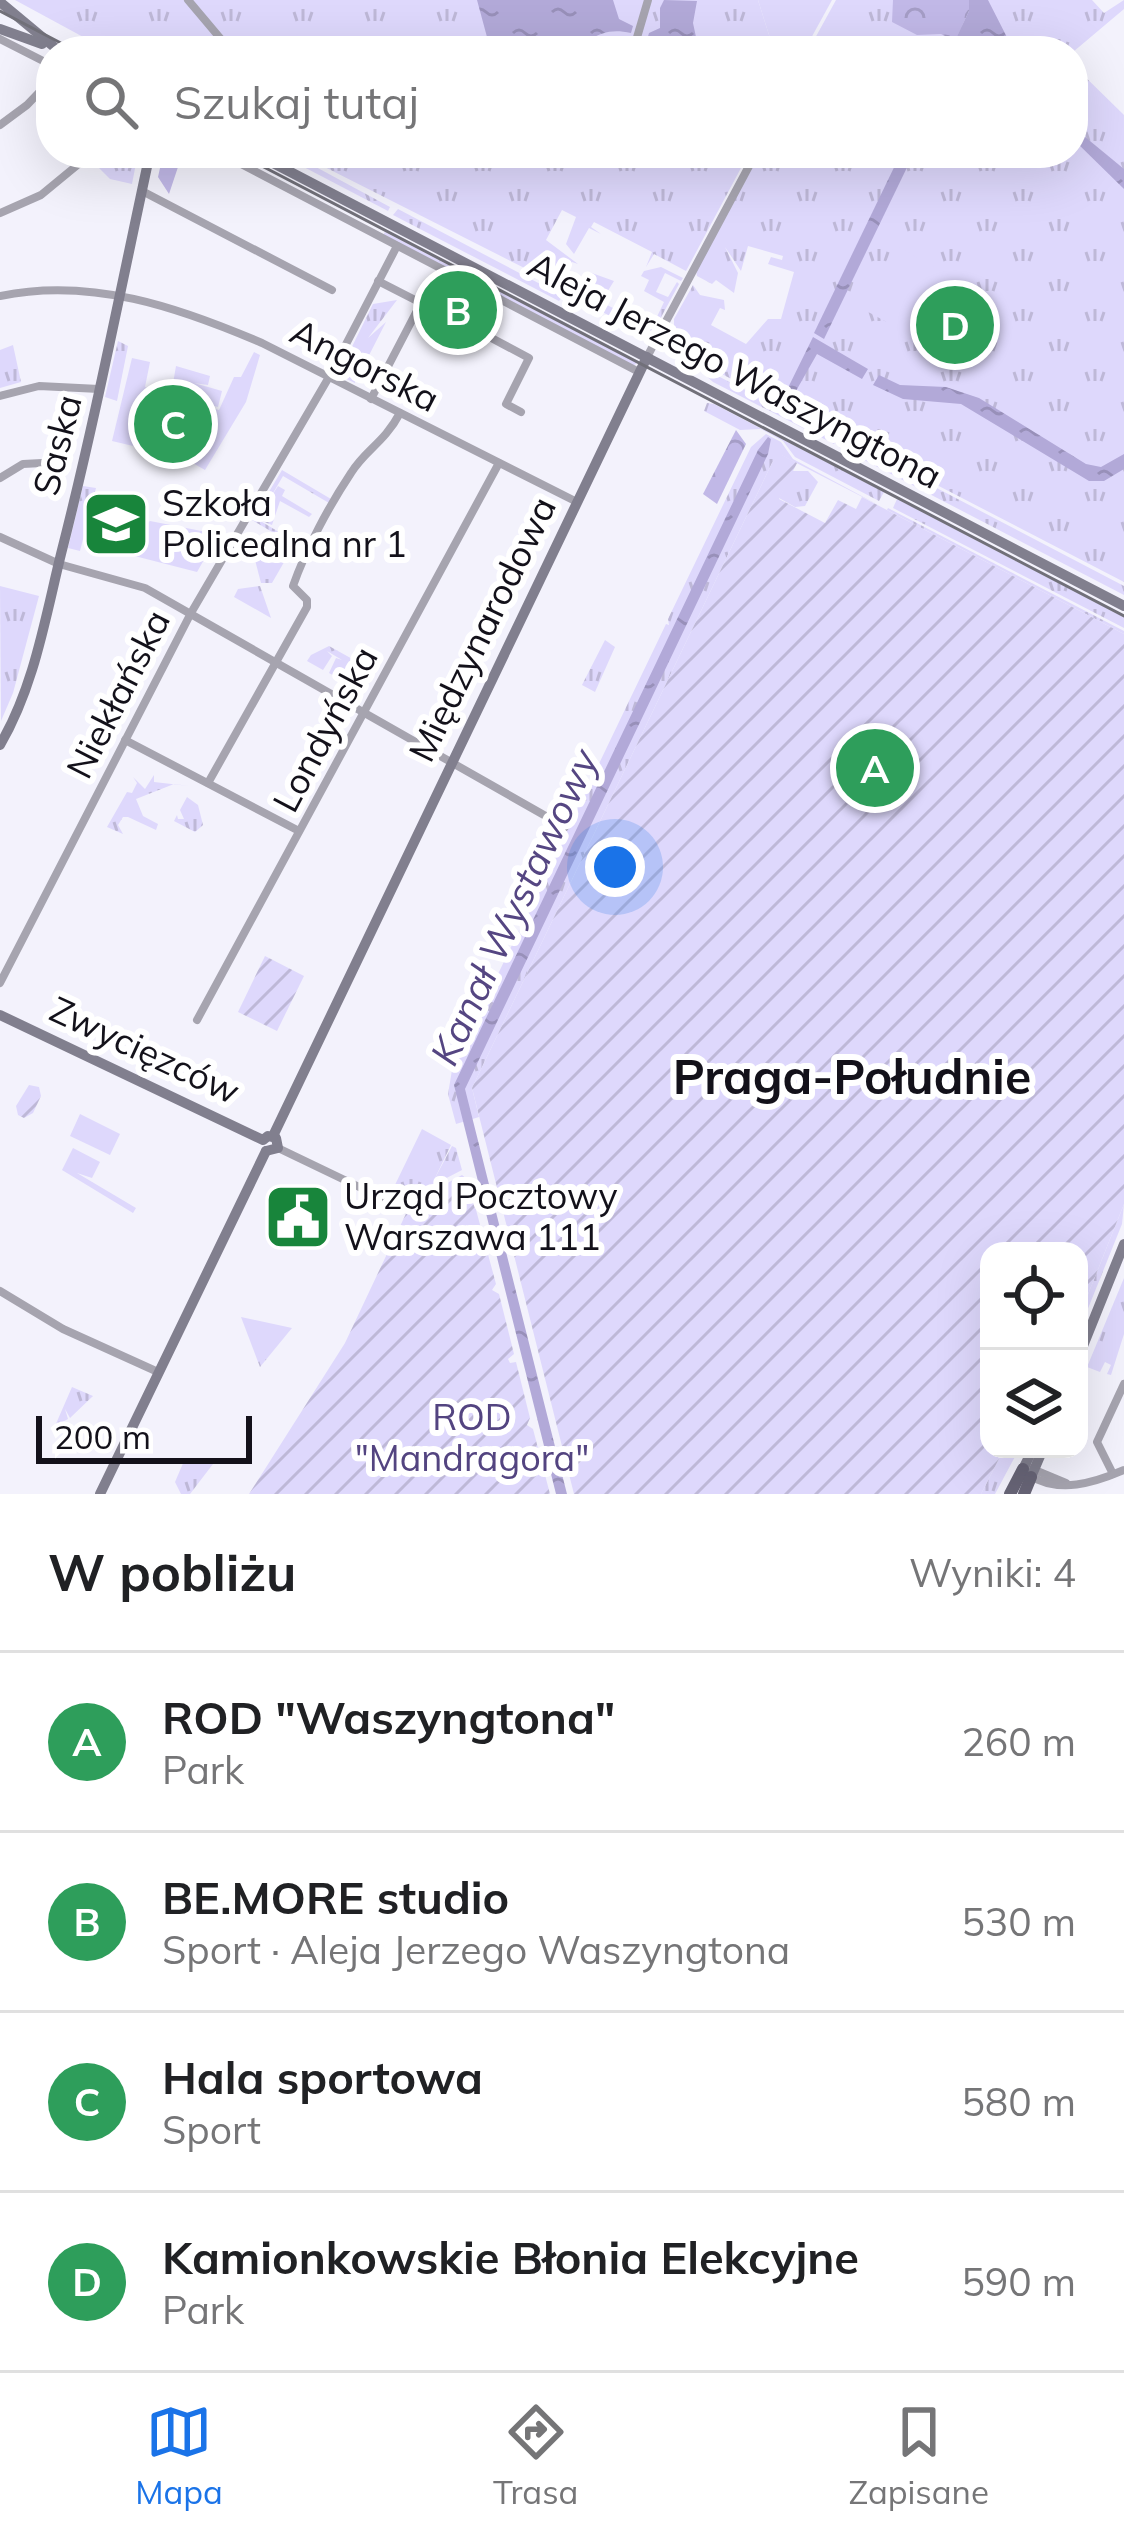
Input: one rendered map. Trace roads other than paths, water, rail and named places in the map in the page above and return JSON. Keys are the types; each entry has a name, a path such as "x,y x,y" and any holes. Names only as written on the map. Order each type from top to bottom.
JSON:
{"main road":[{"path":"1010,1494 1030,1472"},
{"path":"1024,1494 1030,1472"}],"street":[{"path":"188,0 219,36"},
{"path":"637,36 648,0"},
{"path":"0,2 41,36"},
{"path":"0,28 36,42"},
{"path":"0,39 36,57"},
{"path":"0,125 36,96"},
{"path":"0,213 41,195 74,168"},
{"name":"Saska","path":"0,745 25,694 59,564 102,389 147,168"},
{"name":"Aleja Jerzego Waszyngtona","path":"249,168 639,372"},
{"name":"Aleja Jerzego Waszyngtona","path":"283,168 1124,607"},
{"name":"Międzynarodowa","path":"103,1492 646,357 748,168"},
{"path":"142,190 332,290"},
{"name":"Niekłańska","path":"0,983 191,613 328,377 397,246"},
{"path":"378,281 529,358 506,404 521,412"},
{"name":"Angorska","path":"0,296 52,289 121,295 226,328 577,502"},
{"path":"483,331 500,299"},
{"path":"370,399 421,303"},
{"path":"0,396 39,386 102,389"},
{"path":"208,782 308,605 293,586 299,571 352,470 385,440 400,413"},
{"path":"0,478 23,464 42,463"},
{"name":"Londyńska","path":"196,1020 499,463"},
{"path":"0,536 59,564 146,588 565,827"},
{"path":"125,740 300,831"},
{"name":"Zwycięzców","path":"0,1015 404,1209"},
{"path":"1081,1350 1124,1244"},
{"path":"0,1291 63,1329 160,1372"},
{"path":"1113,1474 1097,1442 1124,1384"},
{"path":"1030,1472 1032,1458"},
{"path":"1030,1472 1038,1458"},
{"path":"1030,1472 1054,1486 1084,1484 1124,1470"}],"water":[{"path":"477,0 613,0 619,19 633,26 631,33 599,36 487,36"},
{"path":"664,0 697,1 696,36 648,36 660,28"},
{"path":"969,0 988,0 1006,36 957,36"},
{"path":"1088,139 1124,169 1124,189 1088,154"},
{"path":"894,168 907,168 824,339 814,333"},
{"path":"813,337 868,369 862,379 817,354 784,412 782,400"},
{"path":"879,375 900,385 946,387 979,398 1086,464 1101,467 1124,454 1124,469 1104,481 1089,481 961,404 903,399 873,385"},
{"path":"768,437 768,454 465,1089 567,1494 556,1494 454,1085"}],"tram line":[{"path":"0,11 48,36"},
{"path":"266,168 1124,616"}],"place":[{"name":"BE.MORE studio","path":"458,310"},
{"name":"Kamionkowskie Błonia Elekcyjne","path":"955,325"},
{"name":"Hala sportowa","path":"173,424"},
{"name":"Szkoła Policealna nr 1","path":"116,524"},
{"name":"ROD \"Waszyngtona\"","path":"875,768"},
{"name":"Urząd Pocztowy Warszawa 111","path":"298,1217"}],"district":[{"name":"Praga-Południe","path":"852,1077"}],"water label":[{"name":"Kanał Wystawowy","path":"514,907"}],"park label":[{"name":"ROD \"Mandragora\"","path":"472,1438"}]}
